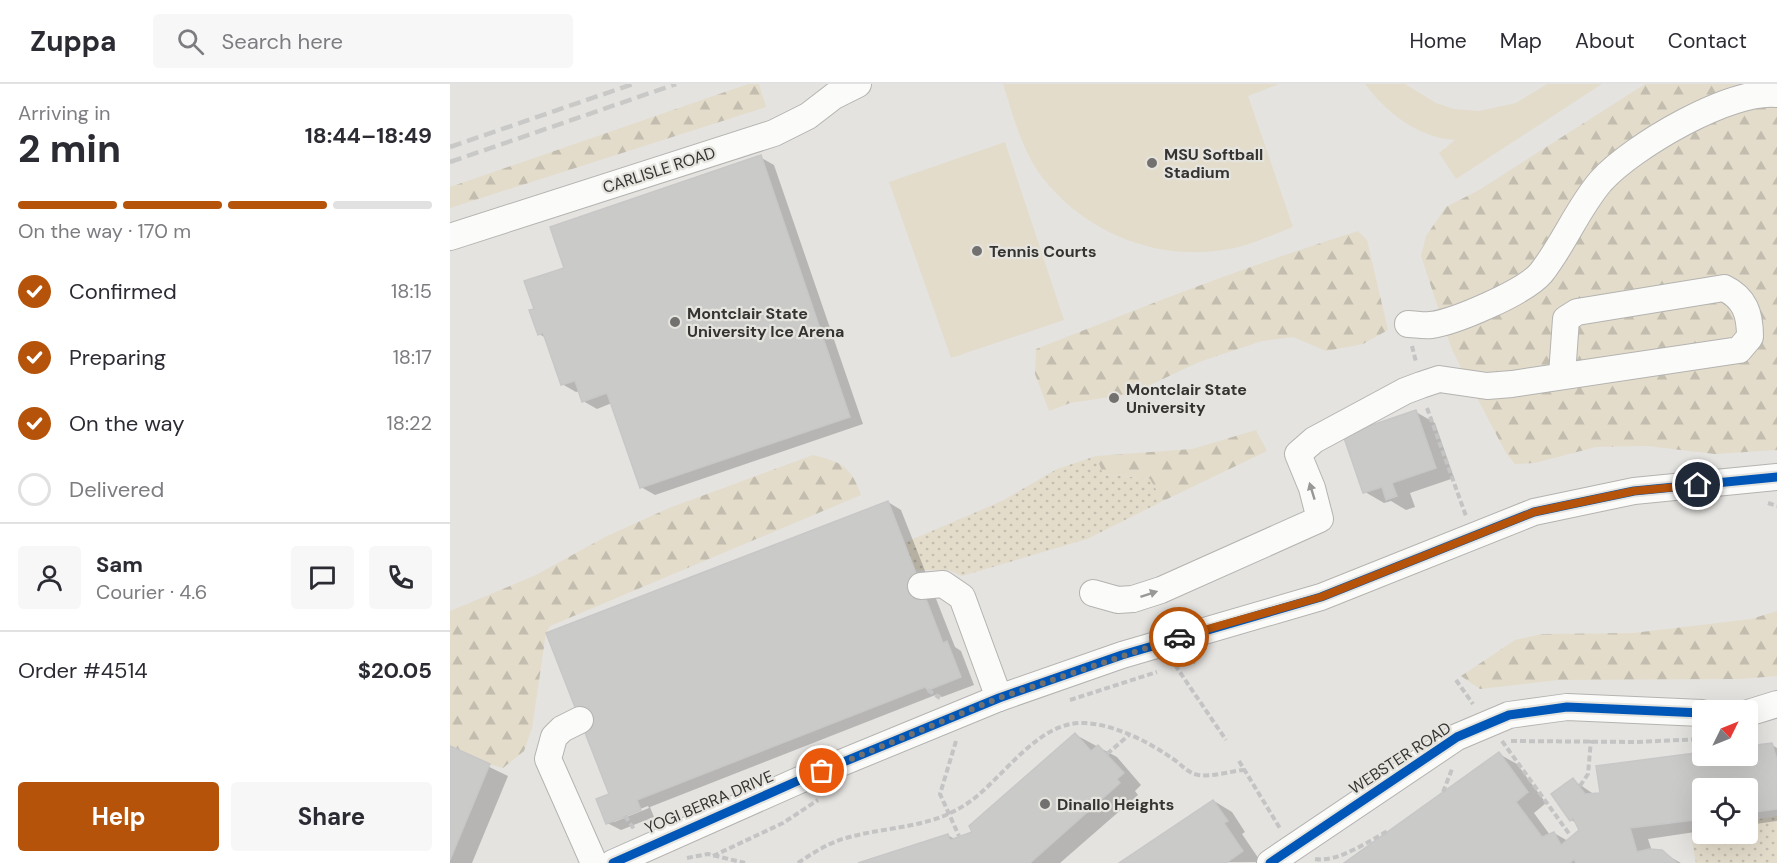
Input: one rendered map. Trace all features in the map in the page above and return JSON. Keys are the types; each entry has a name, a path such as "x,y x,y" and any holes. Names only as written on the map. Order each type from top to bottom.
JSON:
{"street":[{"name":"CARLISLE ROAD","path":"450,237 774,133 808,116 834,96 858,84"},
{"path":"1408,324 1431,325 1480,309 1518,291 1539,275 1602,180 1628,159 1660,136 1709,109 1760,92 1777,94"},
{"path":"1093,593 1118,600 1142,596 1320,519 1312,488 1298,454 1314,440 1405,391 1439,379 1487,386 1739,350 1750,337 1750,320 1744,303 1735,293 1724,288 1577,312 1566,319 1562,375"},
{"name":"YOGI BERRA DRIVE","path":"613,863 802,779 999,698 1122,655 1321,597 1534,512 1634,491 1777,477"},
{"path":"921,586 943,584 962,597 999,698"},
{"path":"1758,710 1777,704"},
{"name":"WEBSTER ROAD","path":"1270,863 1457,737 1509,715 1567,707 1692,713"},
{"path":"580,720 562,729 554,737 548,759 594,863"}],"path":[{"path":"1408,324 1421,385 1468,522"},
{"path":"1764,501 1777,506"},
{"path":"1064,702 1175,665 1195,662"},
{"path":"1175,665 1226,740"},
{"path":"1456,680 1473,704"},
{"path":"798,863 824,847 847,838 928,823 949,815 969,802 1042,736 1062,726 1083,723 1107,726 1129,735 1177,762 1186,771 1201,775 1244,770"},
{"path":"1107,754 1129,735"},
{"path":"946,746 967,738"},
{"path":"1495,744 1502,741 1636,742 1692,739"},
{"path":"1580,786 1588,774 1591,740"},
{"path":"1502,741 1570,835"},
{"path":"952,756 940,794 959,836"},
{"path":"1239,761 1280,828"},
{"path":"1443,792 1454,765"},
{"path":"682,860 713,856 783,823 820,799"},
{"path":"1322,852 1313,859 1323,863 1336,861 1388,831"},
{"path":"713,856 745,863"}],"green space":[{"path":"748,84 759,84 766,107 450,208 450,187"},
{"name":"MSU Softball Stadium","path":"1003,84 1279,84 1248,96 1293,227 1246,245 1218,251 1189,252 1161,249 1134,242 1107,231 1083,216 1061,198 1042,177 1029,156 1014,120"},
{"path":"1365,84 1405,84 1436,103 1454,109 1479,111 1516,103 1547,84 1602,84 1456,179 1439,153 1455,140 1428,134 1404,122"},
{"path":"1645,84 1777,84 1777,450 1715,454 1647,446 1596,447 1535,463 1515,464 1506,453 1452,350 1421,256 1426,236 1446,207 1479,190"},
{"name":"Tennis Courts","path":"1005,142 1064,320 951,358 889,182"},
{"path":"1358,231 1367,240 1388,330 1363,344 1326,351 1293,337 1262,341 1199,362 1131,394 1070,403 1049,411 1035,374 1036,349 1236,272"},
{"path":"1256,430 1267,451 1163,501 1150,479 1103,474 1096,456 1192,449"},
{"path":"813,455 838,463 849,471 861,495 550,626 546,633 532,728 524,751 503,768 450,754 450,611 536,575 605,537 669,508"},
{"path":"1096,456 1103,474 1150,479 1163,501 1087,539 962,576 949,570 915,570 904,543 1002,501 1057,469"},
{"path":"1777,611 1777,676 1740,679 1558,680 1480,689 1461,676 1515,640 1542,634 1633,633 1751,619"},
{"path":"1777,816 1777,863 1696,863 1693,844 1758,844 1758,819"}],"building":[{"name":"Montclair State University Ice Arena","path":"761,155 850,417 640,488 607,393 582,402 575,381 561,385 543,333 538,335 529,310 534,309 524,281 564,268 550,227"},
{"path":"1416,410 1436,468 1392,483 1397,496 1386,500 1382,487 1363,493 1343,435"},
{"path":"888,501 943,643 947,641 961,677 928,690 925,687 637,800 641,810 606,824 596,799 609,794 546,633"},
{"name":"Dinallo Heights","path":"1075,733 1091,751 1098,745 1124,773 1117,779 1120,783 1030,863 858,863 948,834 950,840 972,832 969,826"},
{"path":"1772,743 1777,760 1777,809 1758,812 1758,778 1692,778 1692,820 1630,828 1637,852 1649,849 1662,850 1677,863 1576,863 1574,859 1570,863 1344,863 1499,752 1528,792 1516,802 1542,837 1554,832 1561,845 1579,830 1573,818 1570,821 1551,794 1573,778 1585,794 1600,793 1596,766 1692,753 1692,766 1758,766 1758,745"},
{"path":"450,746 490,764 450,860"},
{"name":"Dinallo Heights","path":"1213,800 1228,821 1224,823 1243,851 1226,863 1119,863"}],"railway":[{"path":"450,147 633,84"},
{"path":"450,162 676,84"}],"cycle path":[{"path":"613,863 802,779 999,698 1122,655 1321,597 1534,512 1634,491 1777,477"},
{"path":"1270,863 1457,737 1509,715 1567,707 1692,713"}],"way so far":[{"path":"822,771 999,698 1179,637"}],"place":[{"name":"MSU Softball Stadium","path":"1152,163"},
{"name":"Tennis Courts","path":"977,251"},
{"name":"Montclair State University Ice Arena","path":"675,322"},
{"name":"Montclair State University","path":"1114,398"},
{"name":"Dinallo Heights","path":"1045,804"}],"route":[{"path":"1179,637 1321,597 1399,567 1493,526 1534,512 1634,491 1698,485"}]}
